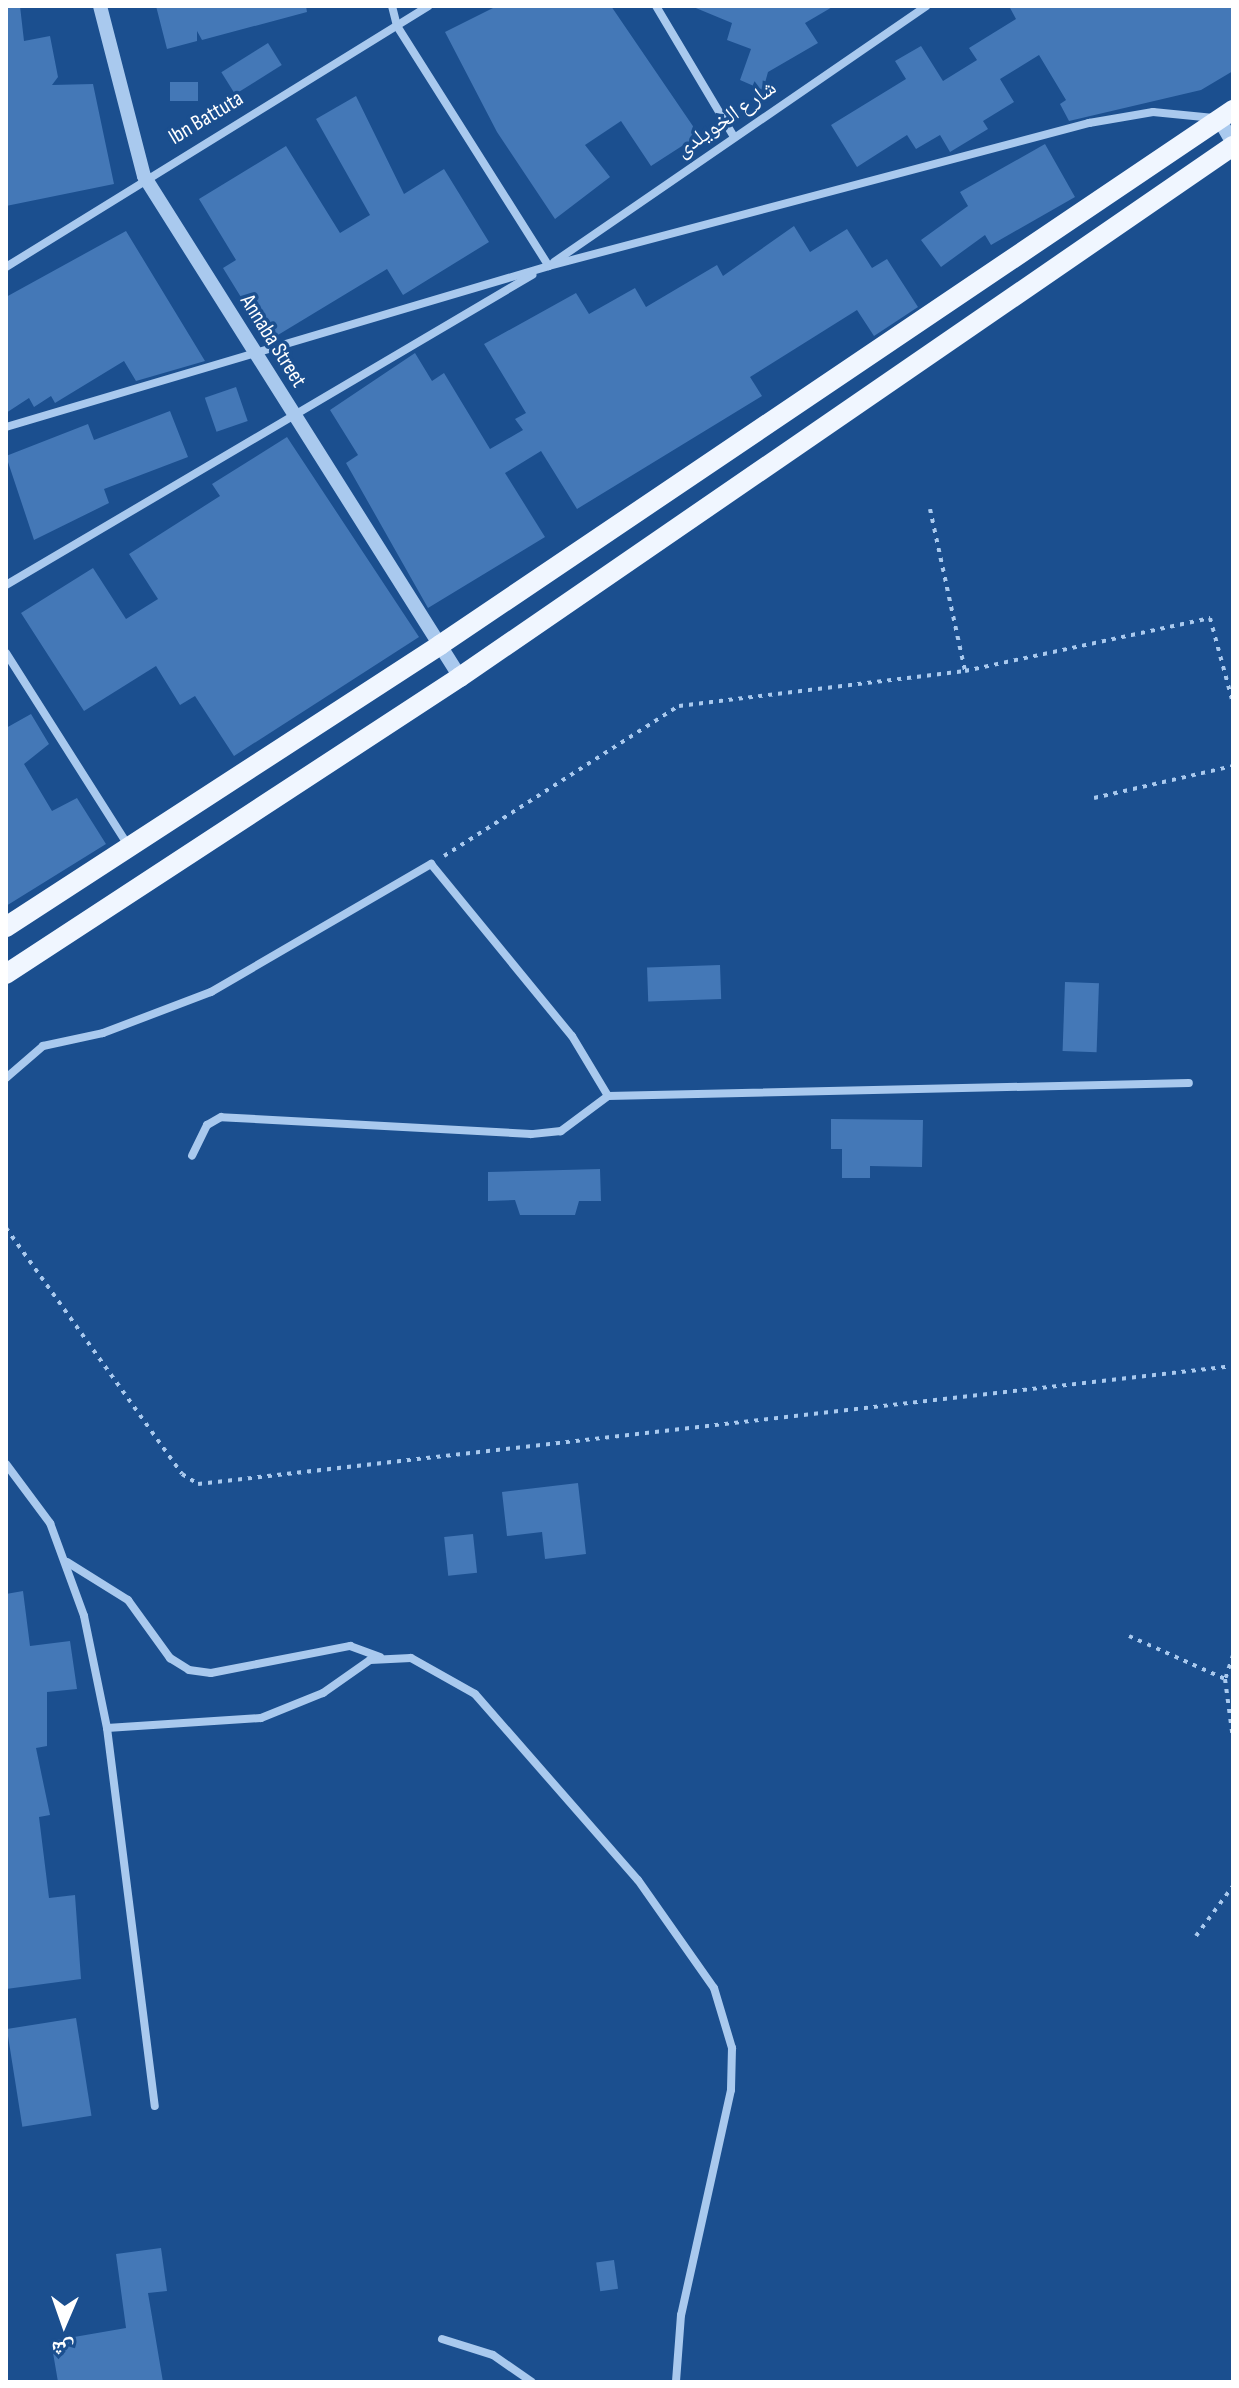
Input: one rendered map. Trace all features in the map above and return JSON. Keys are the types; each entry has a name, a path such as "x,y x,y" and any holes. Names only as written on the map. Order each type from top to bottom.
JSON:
{"main road":[{"path":"6,927 440,645 1226,114"},
{"path":"6,974 460,677 1233,144"}],"street":[{"name":"Annaba Street","path":"100,6 144,176 460,677"},
{"path":"392,6 397,26 549,266"},
{"name":"Ibn Battuta","path":"6,267 144,176 428,6"},
{"path":"656,6 733,135"},
{"name":"شارع الخويلدى","path":"549,266 733,135 926,6"},
{"path":"6,427 258,357 549,266 1089,123 1153,112 1226,114 1233,144"},
{"path":"6,585 292,411 549,266"},
{"path":"6,653 129,845"},
{"path":"6,1078 43,1046 103,1033 211,992 431,864 572,1036 608,1096"},
{"path":"192,1156 207,1125 221,1117 531,1134 561,1131 608,1096 1189,1083"},
{"path":"6,1464 50,1523 66,1562 107,1728 155,2106"},
{"path":"66,1562 128,1600 170,1658 189,1670 211,1673 350,1646 380,1657 428,1664 489,1707 638,1880 723,2007 731,2090 705,2186 676,2382"},
{"path":"107,1728 261,1718 323,1693 380,1657"},
{"path":"442,2339 493,2355 532,2382"}],"path":[{"path":"930,509 965,671"},
{"path":"431,864 679,706 965,671 1210,618 1233,703"},
{"path":"1094,798 1233,766"},
{"path":"6,1228 182,1474 198,1484 1233,1366"},
{"path":"1129,1636 1225,1679"},
{"path":"1233,1655 1225,1679 1233,1739"},
{"path":"1196,1936 1233,1886"}],"building":[{"path":"6,6 20,6 24,41 50,36 58,77 52,85 93,84 114,184 6,206"},
{"path":"156,6 306,6 307,12 202,40 197,31 197,41 167,49"},
{"path":"497,6 611,6 699,135 651,166 621,121 585,145 610,177 555,219 497,132 445,32"},
{"path":"691,6 834,6 805,23 818,43 768,72 763,90 740,80 751,49 727,40 732,23"},
{"path":"1009,6 1233,6 1233,71 1201,90 1069,121 1060,104 1066,100 1039,55 1000,79 1014,102 983,121 988,129 950,152 940,135 916,149 907,135 857,167 831,125 906,79 895,61 921,46 943,81 977,60 969,48 1016,19"},
{"path":"268,43 282,65 235,94 221,72"},
{"path":"170,82 198,82 198,101 170,101"},
{"path":"356,96 404,194 444,169 489,242 403,295 387,269 268,341 223,268 236,260 199,199 286,146 340,233 370,215 316,119"},
{"path":"1045,144 1075,197 991,245 985,235 941,267 921,240 968,206 960,192"},
{"path":"794,226 810,252 847,229 872,268 887,259 918,307 874,336 857,310 750,377 762,396 577,509 541,451 505,473 545,537 428,608 346,463 358,455 330,410 415,353 432,381 444,373 490,449 523,430 515,419 526,413 484,344 576,293 589,314 635,288 646,307 717,265 723,276"},
{"path":"126,231 205,361 136,381 124,361 55,403 51,396 34,407 29,398 6,413 6,297"},
{"path":"236,387 248,421 217,432 205,398"},
{"path":"170,411 188,457 104,489 109,503 34,540 6,456 88,424 94,440"},
{"path":"287,437 419,637 234,756 195,696 180,705 156,666 84,711 21,613 93,568 126,619 158,599 129,554 220,496 212,484"},
{"path":"31,714 49,744 24,764 52,811 77,798 106,844 6,906 6,728"},
{"path":"720,965 721,999 648,1002 647,968"},
{"path":"1065,982 1099,983 1097,1052 1063,1051"},
{"path":"831,1119 923,1120 922,1167 870,1166 870,1178 842,1178 842,1149 831,1149"},
{"path":"600,1169 601,1201 579,1201 575,1215 520,1215 515,1200 488,1201 488,1172"},
{"path":"578,1483 586,1554 545,1559 542,1532 507,1536 502,1492"},
{"path":"473,1534 477,1573 448,1576 444,1537"},
{"path":"23,1591 30,1646 70,1641 77,1689 47,1692 47,1746 36,1748 50,1815 39,1817 49,1898 75,1895 81,1979 6,1989 6,1594"},
{"path":"76,2018 91,2116 22,2127 7,2029"},
{"path":"161,2248 167,2291 148,2293 163,2382 58,2382 51,2341 126,2328 116,2254"},
{"path":"614,2260 618,2289 600,2291 596,2263"}]}
